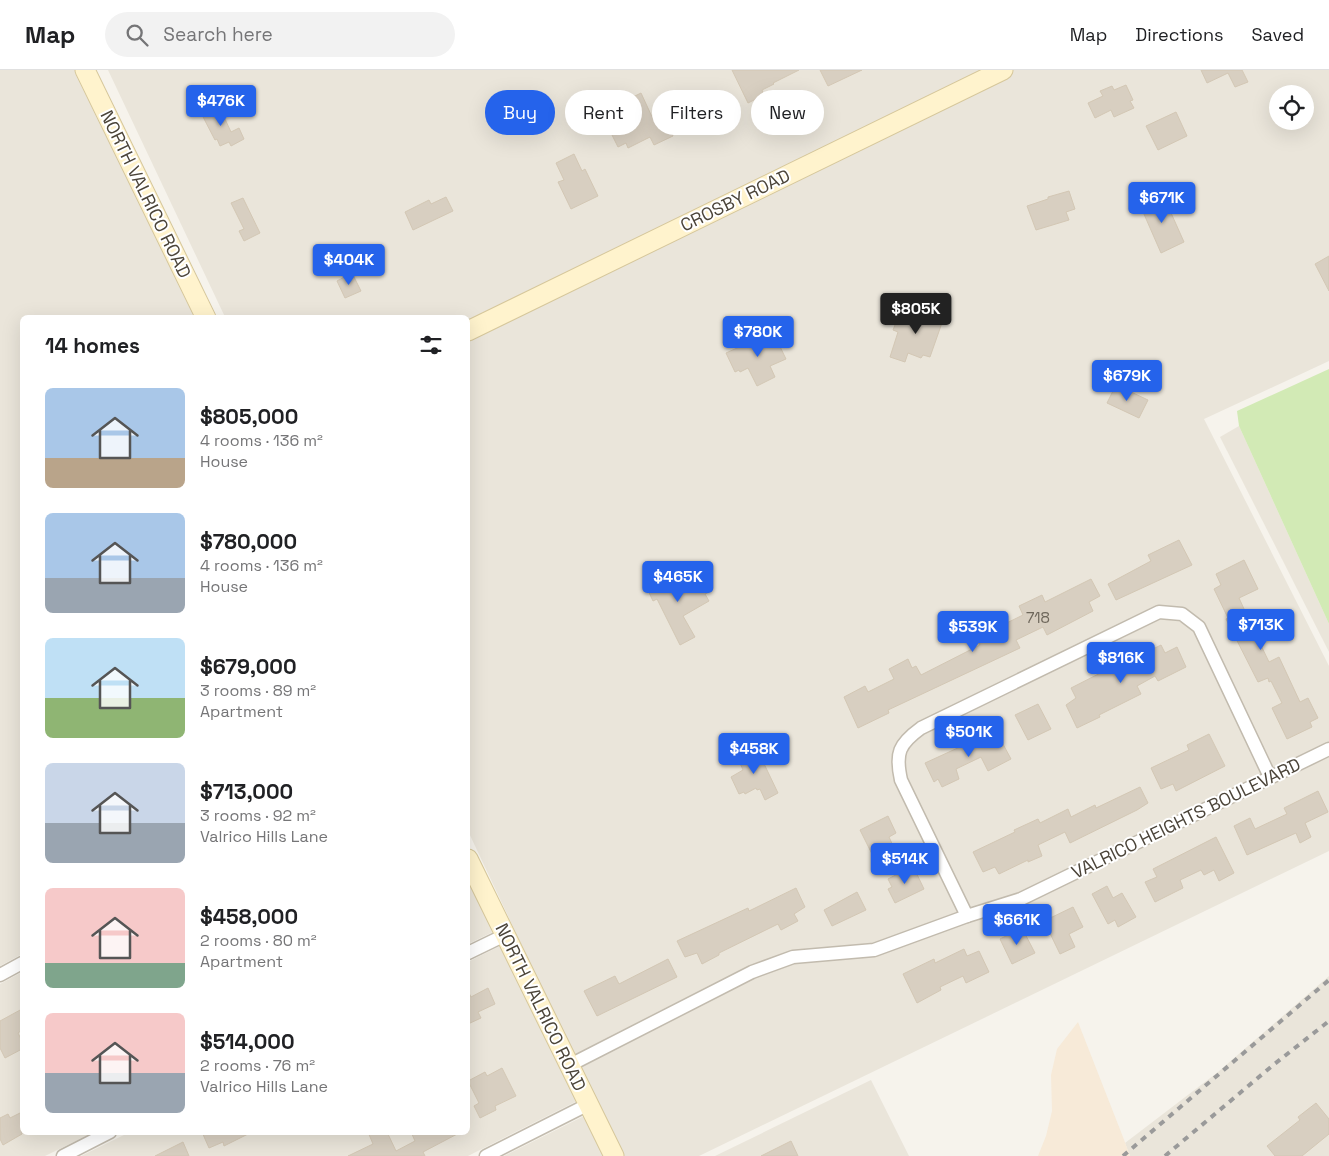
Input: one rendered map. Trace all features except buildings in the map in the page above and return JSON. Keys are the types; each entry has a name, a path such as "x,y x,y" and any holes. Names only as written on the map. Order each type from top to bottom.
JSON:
{"street":[{"name":"NORTH VALRICO ROAD","path":"85,70 205,315"},
{"name":"CROSBY ROAD","path":"470,330 1003,70"},
{"path":"967,916 901,780 898,754 906,739 921,728 1159,612 1182,614 1199,627 1270,777"},
{"name":"VALRICO HEIGHTS BOULEVARD","path":"570,1065 752,972 793,957 874,950 967,916 1021,899 1329,749"},
{"name":"NORTH VALRICO ROAD","path":"470,863 614,1156"},
{"path":"470,952 505,935"},
{"path":"0,975 20,964"},
{"path":"486,1156 589,1104"},
{"path":"63,1156 104,1135"}],"shaded area":[{"path":"0,70 77,70 197,315 20,315 20,955 0,966"},
{"path":"108,70 1329,70 1329,361 1204,419 1329,666 1329,851 699,1156 621,1156 470,835 470,315 224,315"},
{"path":"1239,426 1329,624 1329,652 1220,437"},
{"path":"470,880 495,931 470,943"},
{"path":"502,945 579,1100 468,1156 81,1156 124,1135 470,1135 470,961"},
{"path":"20,973 20,1135 88,1135 45,1156 0,1156 0,984"},
{"path":"1329,976 1329,1156 1130,1156 1125,1143 1218,1072"},
{"path":"1078,1022 1130,1156 1038,1156 1046,1136 1052,1111 1051,1075 1057,1049"},
{"path":"871,1080 909,1156 715,1156"},
{"path":"586,1115 606,1156 504,1156"}],"green space":[{"path":"1329,369 1329,624 1239,426 1237,411"}],"railway":[{"path":"1123,1156 1329,980"},
{"path":"1165,1156 1329,1021"}]}
